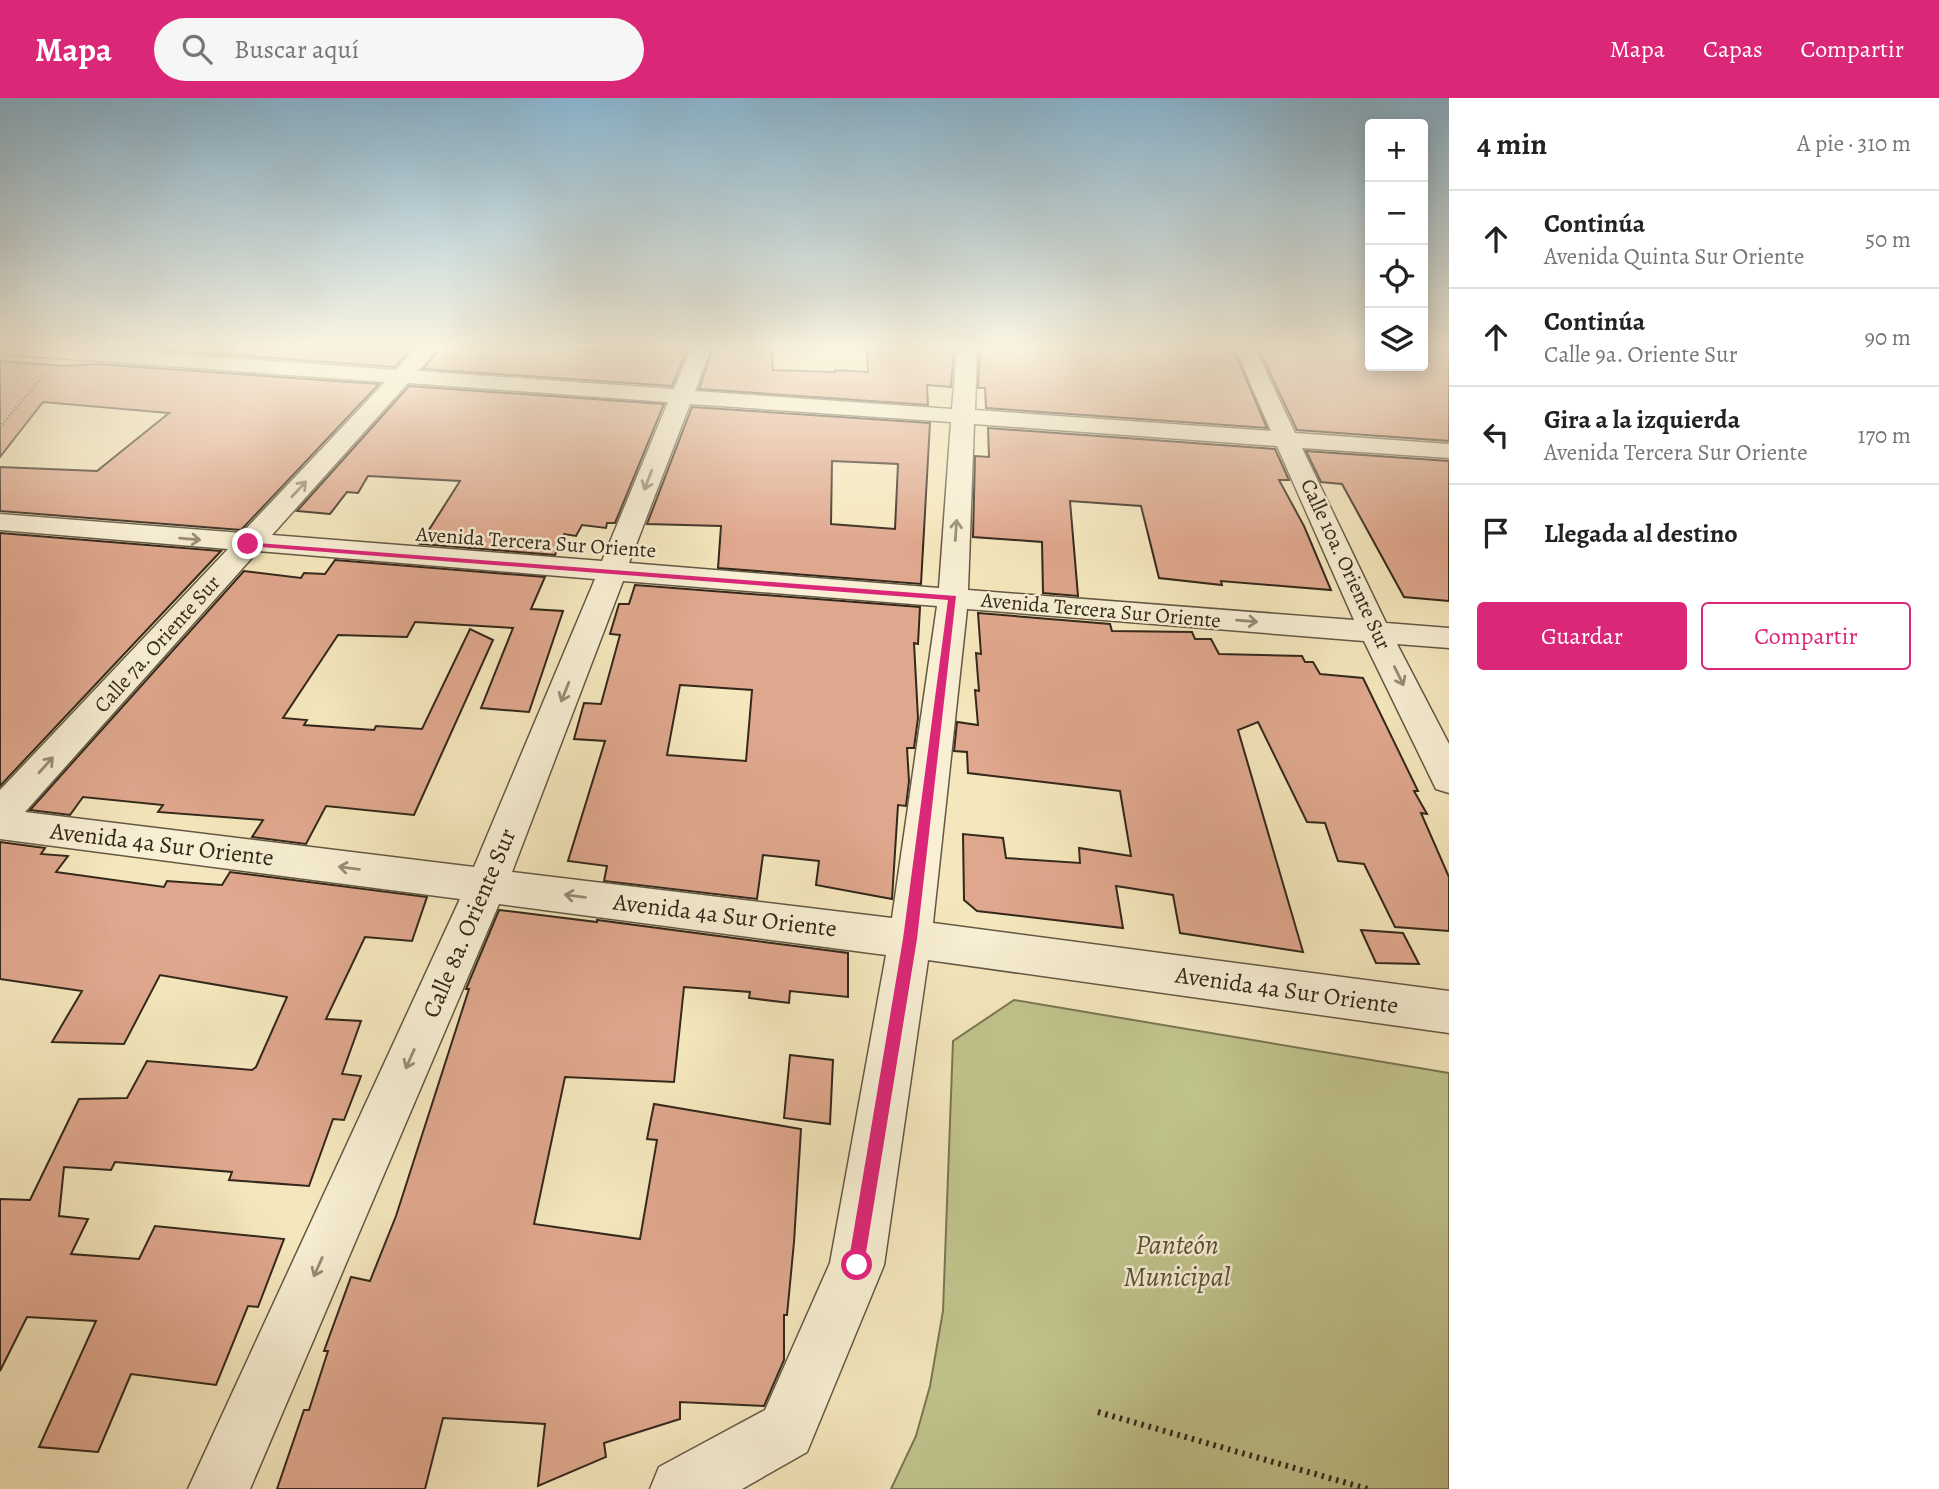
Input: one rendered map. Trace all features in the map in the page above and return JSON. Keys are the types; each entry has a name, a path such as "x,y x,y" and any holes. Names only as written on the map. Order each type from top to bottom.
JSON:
{"street":[{"name":"Calle 7a. Oriente Sur","path":"0,815 368,413"},
{"name":"Calle 8a. Oriente Sur","path":"219,1489 487,885 674,413"},
{"path":"920,413 1449,452"},
{"path":"681,1489 786,1431 857,1265 910,939 953,587 964,413"},
{"name":"Calle 10a. Oriente Sur","path":"1276,413 1370,620 1449,779"},
{"name":"Avenida Tercera Sur Oriente","path":"0,505 257,534"},
{"name":"Avenida Tercera Sur Oriente","path":"0,522 257,534 1370,620 1449,638"},
{"name":"Avenida Tercera Sur Oriente","path":"1370,620 1449,614"},
{"name":"Avenida 4a Sur Oriente","path":"0,824 910,939 1449,1012"}],"path":[{"path":"0,427 12,413"},
{"path":"1098,1412 1368,1489"}],"green space":[{"name":"Panteón Municipal","path":"1014,1000 1449,1073 1449,1489 891,1489 916,1436 930,1386 943,1311 953,1041"}],"building":[{"path":"0,413 34,413 0,457"},
{"path":"169,413 352,413 241,530 0,511 0,467 97,471"},
{"path":"385,413 660,413 615,523 607,523 606,528 582,525 576,536 564,534 555,555 420,544 460,481 368,476 358,493 347,492 330,514 297,511"},
{"path":"690,413 780,413 930,423 921,584 718,568 721,526 647,524","holes":["832,461 898,464 895,529 831,524"]},
{"path":"1055,413 1261,413 1267,428"},
{"path":"1289,413 1449,413 1449,441 1297,430"},
{"path":"988,428 1275,449 1289,480 1279,480 1304,526 1331,590 1221,581 1222,585 1159,578 1141,506 1070,501 1078,596 1043,593 1042,542 973,537 975,456 989,457"},
{"path":"1306,451 1449,461 1449,601 1404,597 1342,484 1321,482"},
{"path":"0,533 221,551 0,786"},
{"path":"335,560 545,577 531,609 563,611 529,712 481,708 513,628 415,622 407,637 338,635 283,718 307,720 304,725 374,730 376,726 422,729 470,629 493,640 414,815 326,806 306,844 252,837 263,820 158,812 163,805 83,797 70,815 30,810 244,571 301,578 304,573 325,574"},
{"path":"635,585 920,607 918,644 914,643 918,718 914,748 907,748 909,781 906,806 898,805 892,899 816,885 819,861 763,855 757,899 604,881 607,866 568,861 605,741 574,739 584,703 601,704 620,635 610,634 619,604 629,604","holes":["680,685 752,690 746,761 667,755"]},
{"path":"978,613 1110,624 1112,631 1192,632 1195,639 1211,639 1219,654 1302,656 1305,662 1313,662 1320,674 1363,678 1418,791 1414,791 1427,814 1421,813 1449,877 1449,931 1395,927 1364,864 1338,861 1325,823 1307,822 1258,722 1238,730 1303,952 1180,933 1173,895 1116,886 1123,928 977,911 964,900 963,834 1003,838 1006,858 1080,863 1079,848 1131,856 1120,791 968,773 967,752 954,751 957,722 978,725 976,653 981,654"},
{"path":"0,842 45,848 41,854 68,856 56,872 164,887 167,881 222,885 230,872 427,897 412,941 365,937 326,1019 361,1021 342,1074 361,1076 344,1120 333,1119 309,1186 229,1180 232,1172 115,1162 111,1170 64,1167 59,1216 88,1219 71,1254 139,1259 155,1226 284,1239 258,1307 248,1306 216,1385 131,1374 98,1452 39,1447 96,1321 27,1317 0,1371 0,1199 30,1200 79,1099 127,1098 147,1061 252,1070 256,1067 287,997 160,975 124,1044 52,1042 82,991 0,979"},
{"path":"499,910 848,953 848,997 790,991 789,1003 749,998 750,992 684,987 674,1082 565,1077 534,1224 640,1239 657,1140 647,1139 654,1104 801,1129 794,1242 787,1315 784,1315 784,1360 764,1406 680,1402 680,1419 604,1443 606,1457 538,1486 545,1424 443,1418 425,1489 277,1489 304,1410 309,1410 328,1351 324,1351 351,1277 370,1281 396,1216 469,989 466,989"},
{"path":"1361,930 1403,933 1419,964 1376,963"},
{"path":"790,1055 833,1060 830,1124 784,1118"}],"route":[{"path":"248,544 953,598 910,939 857,1265"}]}
